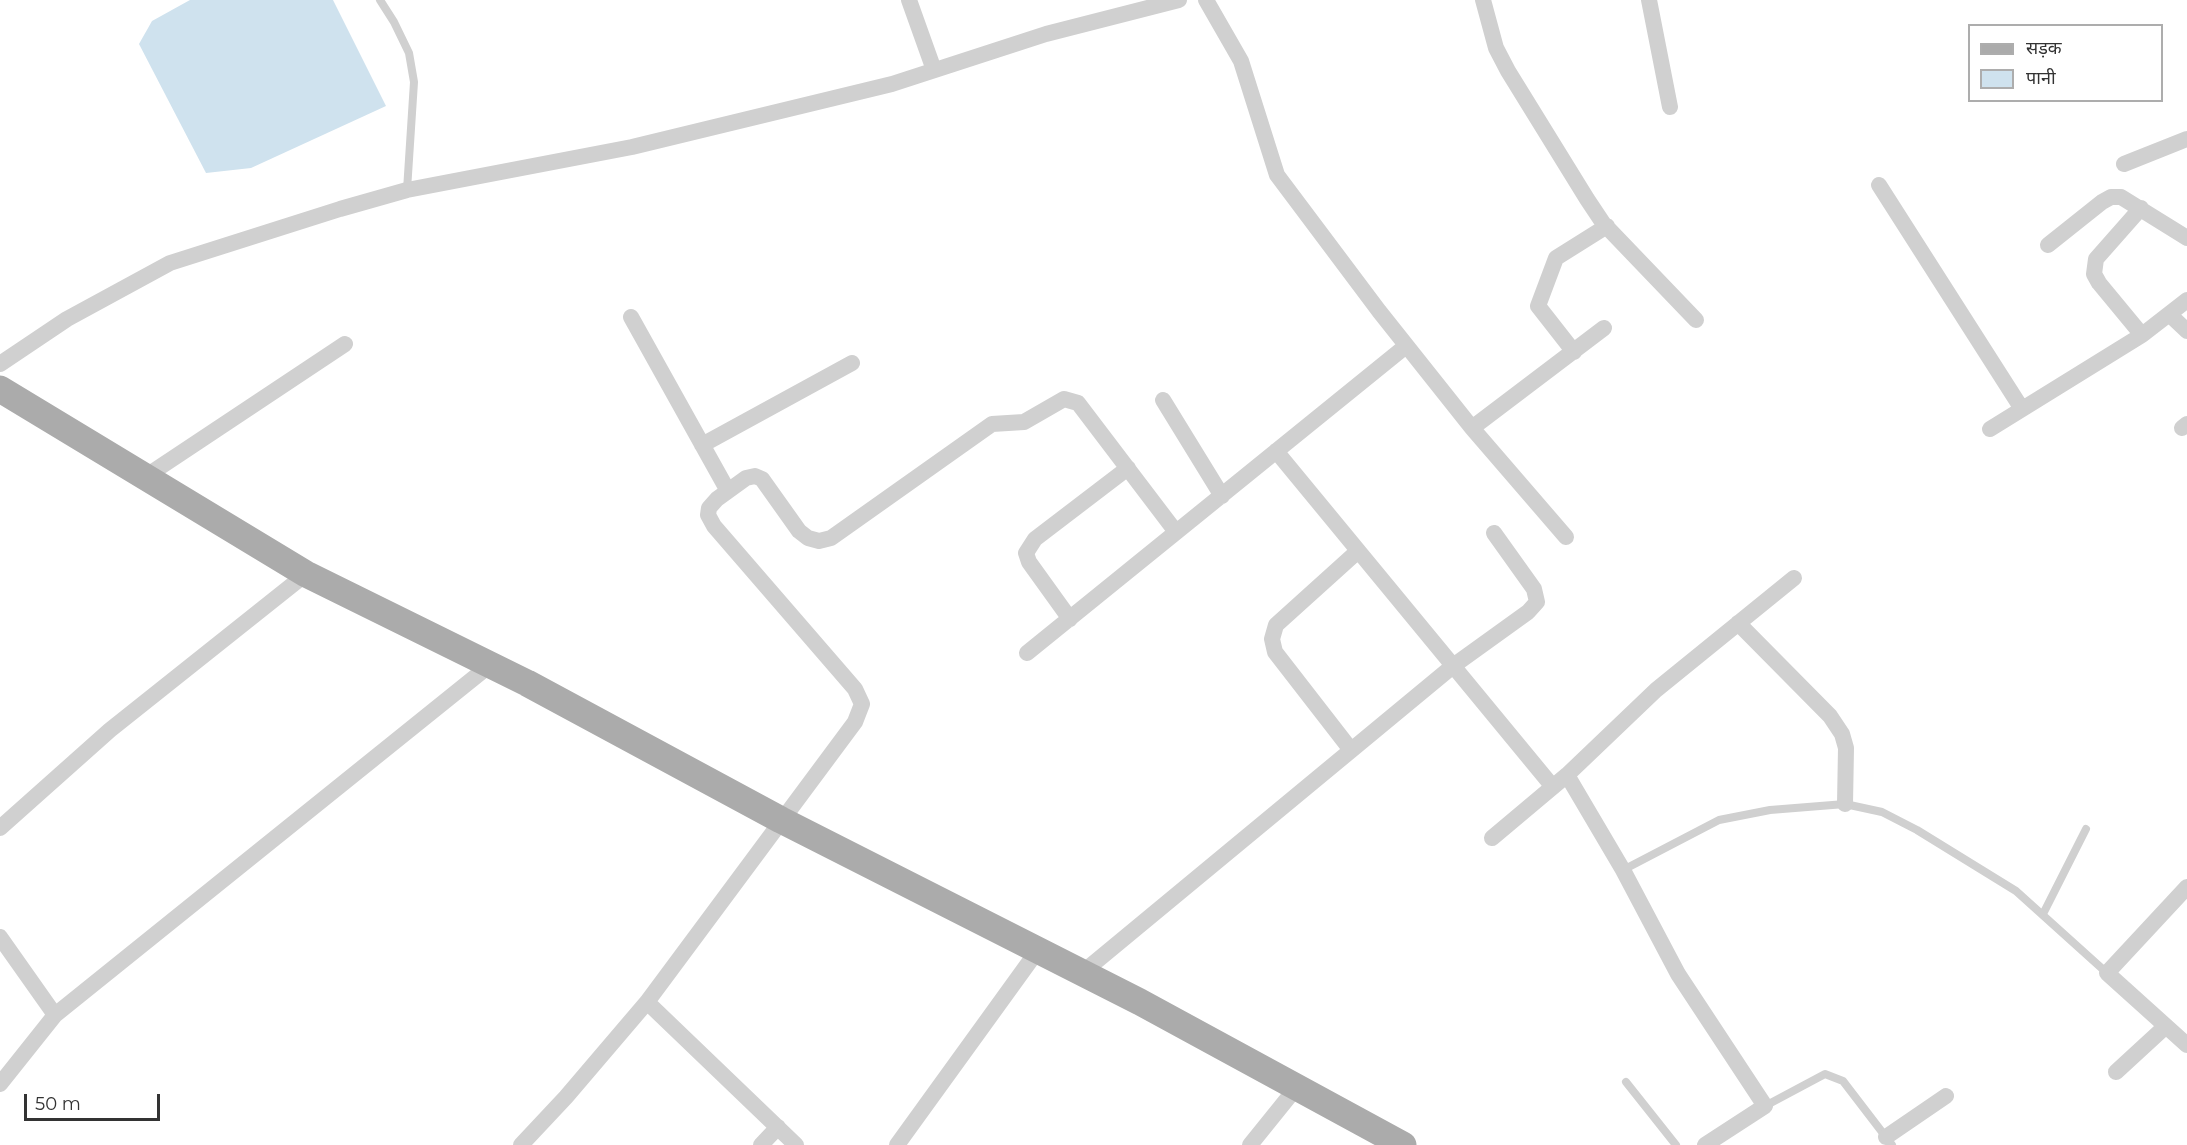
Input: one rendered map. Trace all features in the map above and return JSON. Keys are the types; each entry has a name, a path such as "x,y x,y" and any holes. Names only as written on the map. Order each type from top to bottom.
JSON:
{"main road":[{"path":"0,389 306,574 527,683 781,820 1140,1002 1403,1145"}],"street":[{"path":"909,0 934,70"},
{"path":"0,364 67,319 170,263 340,209 407,190 632,147 892,84 1046,34 1179,0"},
{"path":"1206,0 1241,61 1277,175 1406,346 1472,428 1566,537"},
{"path":"1483,0 1496,48 1544,132 1607,226 1696,320"},
{"path":"1649,0 1670,107"},
{"path":"2124,164 2187,139"},
{"path":"1879,185 2022,409"},
{"path":"2048,245 2102,202 2111,197 2121,196 2187,238"},
{"path":"2141,208 2096,259 2094,274 2098,283 2142,334"},
{"path":"1574,352 1539,306 1556,258 1607,226"},
{"path":"1990,429 2142,334 2187,300"},
{"path":"2169,314 2187,332"},
{"path":"631,317 728,491"},
{"path":"1472,428 1604,328"},
{"path":"145,477 345,344"},
{"path":"1027,653 1406,346"},
{"path":"702,445 852,363"},
{"path":"521,1145 566,1097 647,1002 855,722 862,704 855,689 714,526 708,515 709,508 746,478 755,476 762,478 800,531 808,538 819,541 831,538 992,424 1024,422 1064,399 1078,403 1176,532"},
{"path":"1162,400 1222,496"},
{"path":"1276,451 1554,787"},
{"path":"1070,619 1029,562 1026,553 1035,539 1128,468"},
{"path":"1082,973 1453,666 1528,612 1537,602 1534,589 1494,533"},
{"path":"1351,750 1275,652 1272,639 1276,625 1358,551"},
{"path":"0,828 110,730 306,574"},
{"path":"1492,838 1554,787 1656,690 1794,578"},
{"path":"1738,623 1830,716 1842,734 1846,748 1845,804"},
{"path":"0,1084 56,1015 490,665"},
{"path":"1567,775 1623,870 1678,974 1765,1106 1726,1137 1705,1145"},
{"path":"2187,887 2108,973 2187,1045"},
{"path":"0,937 56,1015"},
{"path":"897,1145 1038,950"},
{"path":"647,1002 796,1145"},
{"path":"2116,1072 2166,1026"},
{"path":"1250,1145 1296,1088"},
{"path":"1889,1141 1946,1096"},
{"path":"761,1145 778,1127"}],"lane":[{"path":"380,0 409,53 414,82 407,190"},
{"path":"1623,870 1719,820 1770,810 1845,804 1882,812 1917,830 2016,891 2108,973"},
{"path":"2043,914 2086,830"},
{"path":"1765,1106 1825,1074 1843,1081 1889,1141"},
{"path":"1626,1082 1676,1145"}],"water":[{"path":"190,0 333,0 386,106 251,168 206,173 139,44 152,21"}]}
